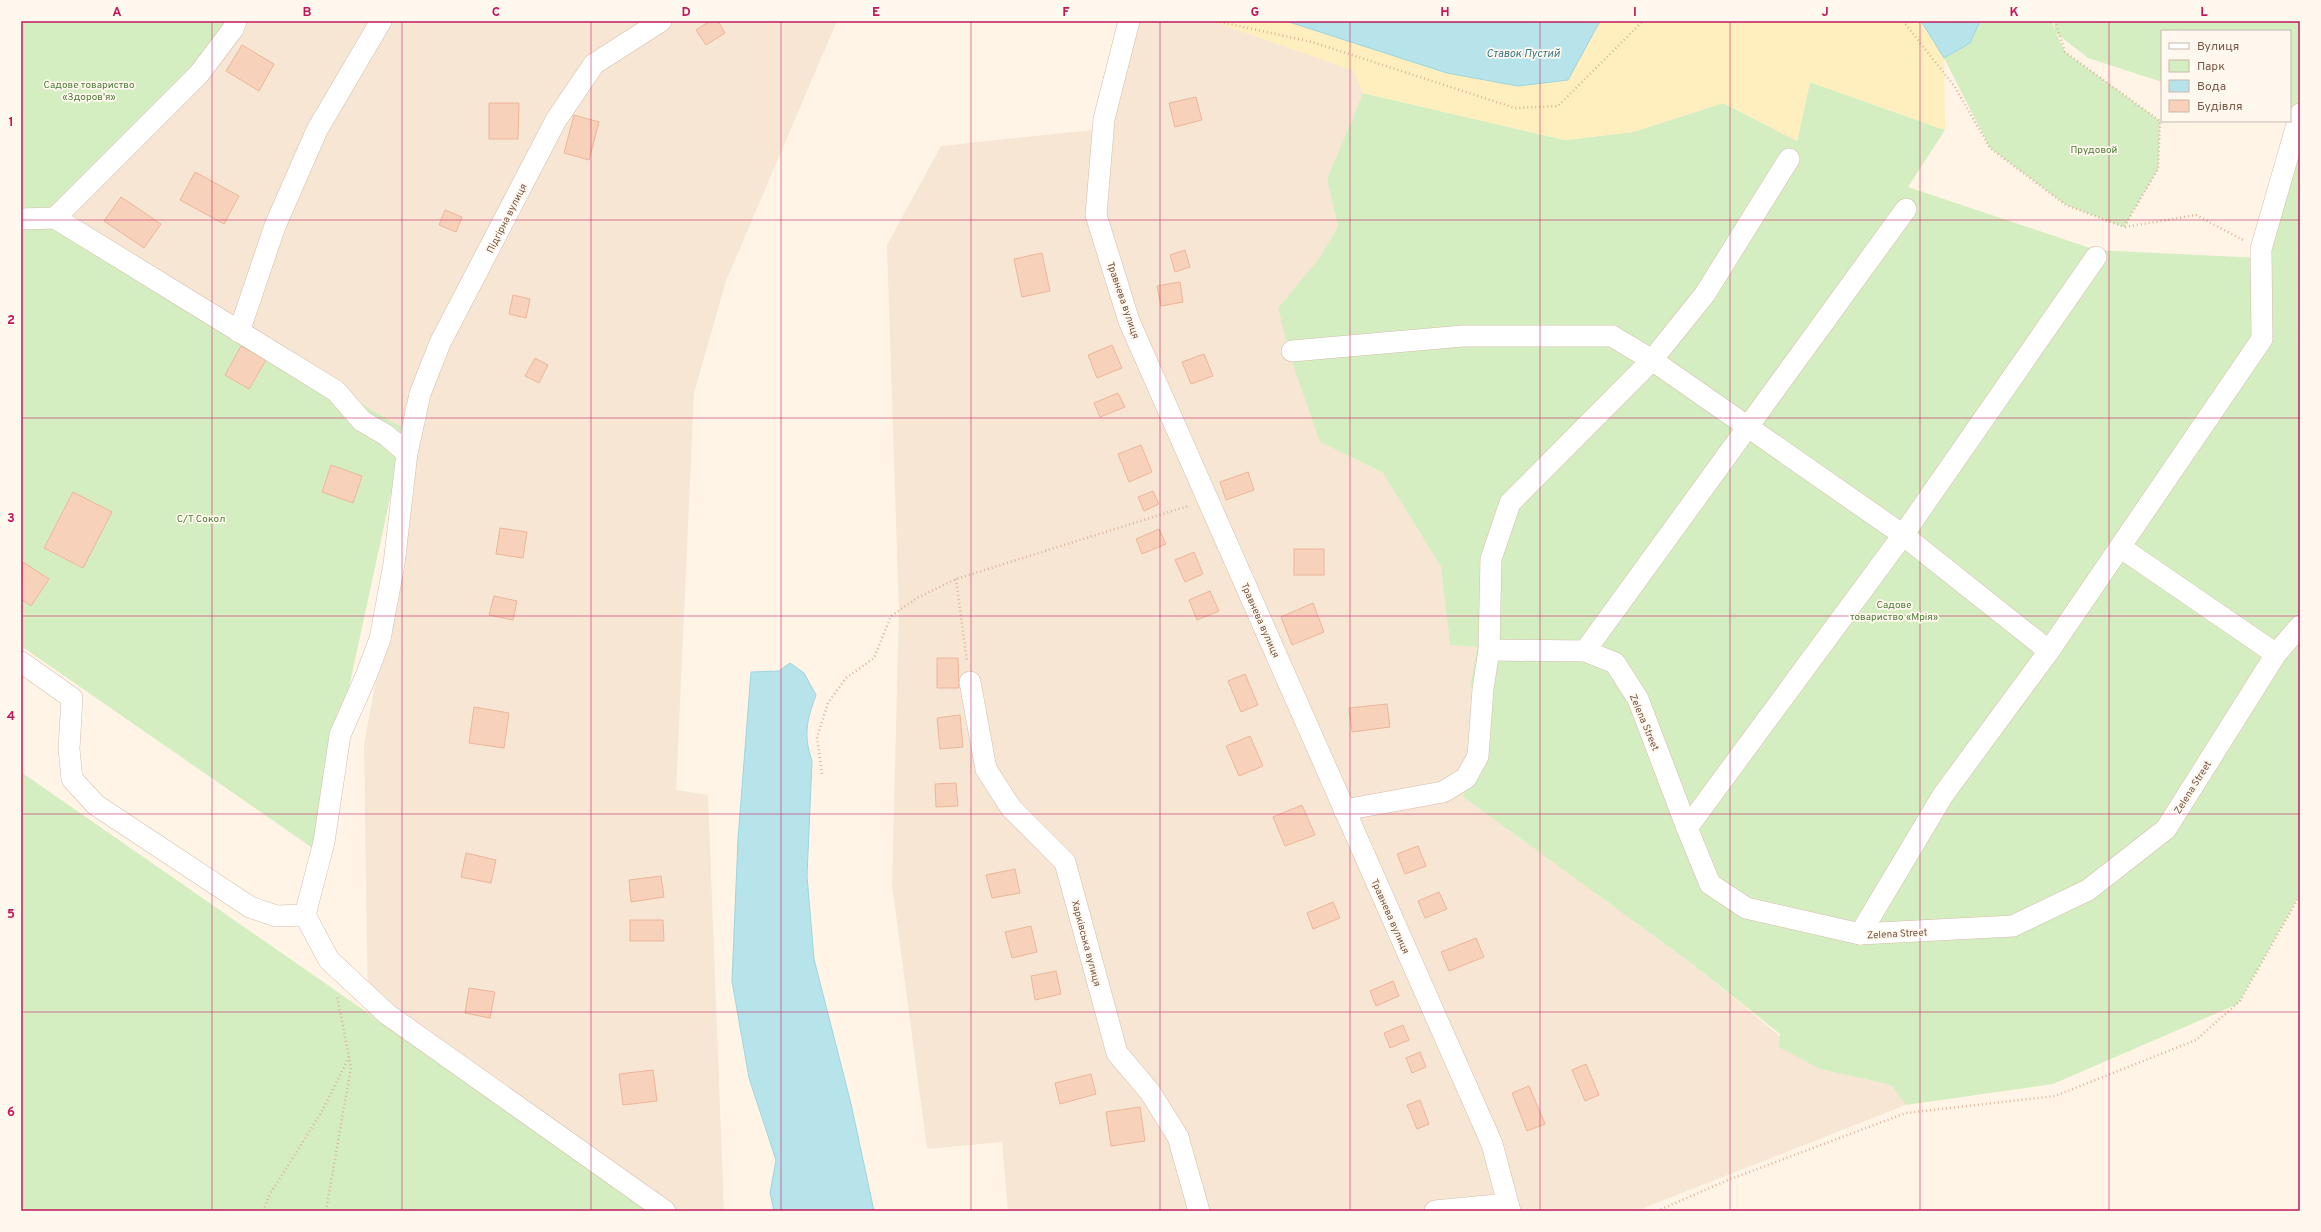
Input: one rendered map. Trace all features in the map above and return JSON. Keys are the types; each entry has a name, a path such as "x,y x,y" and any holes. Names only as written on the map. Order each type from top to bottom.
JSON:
{"street":[{"path":"55,218 199,74 233,29 236,21"},
{"path":"239,332 275,226 317,130 382,21"},
{"name":"Підгірна вулиця","path":"305,915 324,842 340,735 366,676 380,639 394,564 407,453 420,394 440,343 556,120 594,64 661,21"},
{"name":"Травнева вулиця","path":"1130,21 1104,119 1096,215 1129,321 1492,1144 1508,1208"},
{"path":"1860,934 1943,795 2049,651 2262,339 2261,249 2300,114"},
{"path":"1344,810 1443,792 1466,778 1478,756 1483,689 1489,650 1491,560 1510,504 1652,360 1705,294 1789,159"},
{"path":"1585,651 1906,209"},
{"path":"21,219 55,218 336,391 362,421 386,435 407,453"},
{"path":"1686,828 1903,535 2096,256"},
{"path":"1292,351 1463,336 1612,336 1652,360 1903,535 2049,651"},
{"path":"2120,547 2276,654"},
{"name":"Zelena Street","path":"1489,650 1585,651 1615,663 1638,699 1686,828 1710,884 1746,908 1860,934 2013,926 2088,890 2166,829 2276,654 2300,626"},
{"path":"21,662 72,698 69,748 72,779 96,805 250,907 276,916 305,915 329,960 387,1014 664,1211"},
{"name":"Харківська вулиця","path":"970,682 986,769 1011,808 1065,862 1117,1053 1150,1092 1178,1137 1199,1211"},
{"path":"1435,1211 1508,1208"}],"path":[{"path":"1216,21 1312,42 1515,108 1558,106 1643,21"},
{"path":"1903,21 1955,87 1990,148 2066,205 2124,227 2196,215 2261,249"},
{"path":"2055,21 2065,52 2160,120 2158,169 2124,227"},
{"path":"822,774 817,737 828,703 846,678 874,658 891,616 917,598 956,579 1208,499"},
{"path":"956,579 970,682"},
{"path":"1657,1211 1728,1180 1906,1113 2056,1096 2196,1040 2240,1001 2300,894"},
{"path":"326,1211 351,1067 329,960"},
{"path":"263,1211 270,1194 321,1113 349,1056"}],"shaded area":[{"path":"238,21 837,21 726,281 694,393 676,790 708,795 724,1211 649,1211 368,1013 364,745 392,593 405,429 56,225"},
{"path":"1127,21 1222,21 1354,71 1363,93 1327,179 1338,227 1318,260 1320,442 1383,473 1441,567 1450,645 1477,646 1470,687 1494,692 1484,766 1462,796 1691,963 1820,1069 1891,1085 1906,1105 1636,1211 1008,1211 1002,1142 927,1149 892,884 899,612 887,245 941,146 1102,129"}],"green space":[{"name":"С/Т Сокол","path":"21,21 238,21 56,225 405,429 314,849 21,646"},
{"name":"Садове товариство «Мрія»","path":"1980,21 2052,21 2055,30 2054,21 2300,21 2300,894 2238,1004 2053,1084 1906,1105 1891,1085 1820,1069 1779,1047 1780,1034 1691,963 1462,796 1484,766 1494,692 1470,687 1477,647 1450,645 1441,567 1383,473 1320,442 1291,359 1278,308 1318,260 1338,227 1327,179 1363,93 1565,140 1633,132 1723,103 1797,141 1810,82 1945,130 1908,187 2096,250 2260,258 2293,125 2285,122 2291,122 2291,30 2161,30 2161,82 2088,58 2056,33 2065,52 2160,121 2158,169 2124,227 2066,205 1990,148 1944,58 1970,43"},
{"path":"21,772 368,1013 649,1211 21,1211"}],"sand":[{"path":"1212,21 1286,21 1447,73 1519,86 1568,80 1600,21 1921,21 1944,58 1945,130 1810,82 1797,141 1723,103 1633,132 1565,140 1363,93 1354,71"}],"water":[{"name":"Ставок Пустий","path":"1286,21 1600,21 1568,80 1518,86 1447,73"},
{"path":"1921,21 1980,21 1970,43 1944,58"},
{"path":"790,663 804,673 816,695 807,727 809,751 812,761 807,876 814,959 851,1104 874,1211 774,1211 770,1193 776,1160 749,1078 732,981 738,839 751,672 779,671"}],"building":[{"path":"710,21 718,21 725,33 706,45 696,30"},
{"path":"242,45 274,64 259,91 226,71"},
{"path":"1196,97 1202,120 1175,127 1169,103"},
{"path":"489,103 519,103 518,139 489,139"},
{"path":"574,115 599,122 589,160 564,153"},
{"path":"195,172 239,196 224,224 180,200"},
{"path":"121,197 161,224 144,248 104,221"},
{"path":"445,210 462,217 456,232 439,225"},
{"path":"1185,250 1190,267 1175,272 1170,255"},
{"path":"1042,253 1050,291 1022,297 1014,259"},
{"path":"1180,282 1183,302 1161,306 1157,286"},
{"path":"513,295 530,299 526,318 509,314"},
{"path":"1112,345 1122,368 1097,378 1088,355"},
{"path":"241,346 266,360 249,389 225,375"},
{"path":"1204,354 1213,376 1191,384 1182,362"},
{"path":"535,358 548,365 539,383 525,376"},
{"path":"1118,393 1125,407 1100,417 1094,403"},
{"path":"1141,445 1152,472 1129,482 1118,454"},
{"path":"331,465 362,476 353,503 322,492"},
{"path":"1248,472 1254,490 1226,500 1220,482"},
{"path":"1153,491 1159,504 1144,511 1138,497"},
{"path":"73,492 112,512 83,568 44,548"},
{"path":"500,528 527,532 523,558 496,554"},
{"path":"1159,529 1166,544 1142,554 1136,539"},
{"path":"1294,549 1324,549 1324,575 1294,575"},
{"path":"1194,552 1203,574 1185,582 1175,560"},
{"path":"23,562 49,579 31,606 21,599"},
{"path":"1210,591 1219,611 1197,620 1189,600"},
{"path":"494,596 517,601 513,620 489,615"},
{"path":"1313,603 1324,632 1292,645 1281,617"},
{"path":"937,658 958,658 959,688 937,688"},
{"path":"1245,674 1258,705 1241,712 1228,681"},
{"path":"1387,704 1390,727 1352,732 1349,708"},
{"path":"474,707 509,713 504,748 469,743"},
{"path":"960,715 963,747 940,749 937,718"},
{"path":"1250,736 1263,766 1239,776 1226,746"},
{"path":"956,783 958,806 936,807 935,784"},
{"path":"1302,805 1315,835 1285,846 1273,817"},
{"path":"1418,846 1426,866 1405,874 1397,854"},
{"path":"466,853 496,860 491,883 461,877"},
{"path":"1015,869 1020,893 992,898 986,875"},
{"path":"661,876 664,897 631,902 629,880"},
{"path":"1439,892 1447,909 1425,918 1418,901"},
{"path":"1333,902 1340,918 1313,929 1307,913"},
{"path":"630,920 663,920 664,941 630,941"},
{"path":"1031,926 1037,952 1012,958 1005,932"},
{"path":"1476,938 1484,957 1449,971 1441,952"},
{"path":"1056,971 1061,994 1035,1000 1031,976"},
{"path":"1393,981 1399,996 1376,1006 1370,991"},
{"path":"469,988 495,992 490,1018 465,1013"},
{"path":"1403,1025 1409,1040 1390,1048 1384,1033"},
{"path":"1420,1052 1426,1067 1412,1073 1406,1058"},
{"path":"1586,1064 1599,1095 1585,1101 1572,1070"},
{"path":"653,1070 657,1101 623,1105 619,1074"},
{"path":"1091,1074 1096,1094 1060,1104 1055,1083"},
{"path":"1529,1086 1545,1124 1527,1131 1512,1093"},
{"path":"1420,1100 1429,1124 1417,1129 1407,1105"},
{"path":"1140,1107 1145,1141 1111,1146 1106,1112"}],"park label":[{"name":"Садове товариство «Здоров'я»","path":"89,90"},
{"name":"Прудовой","path":"2094,149"}]}
